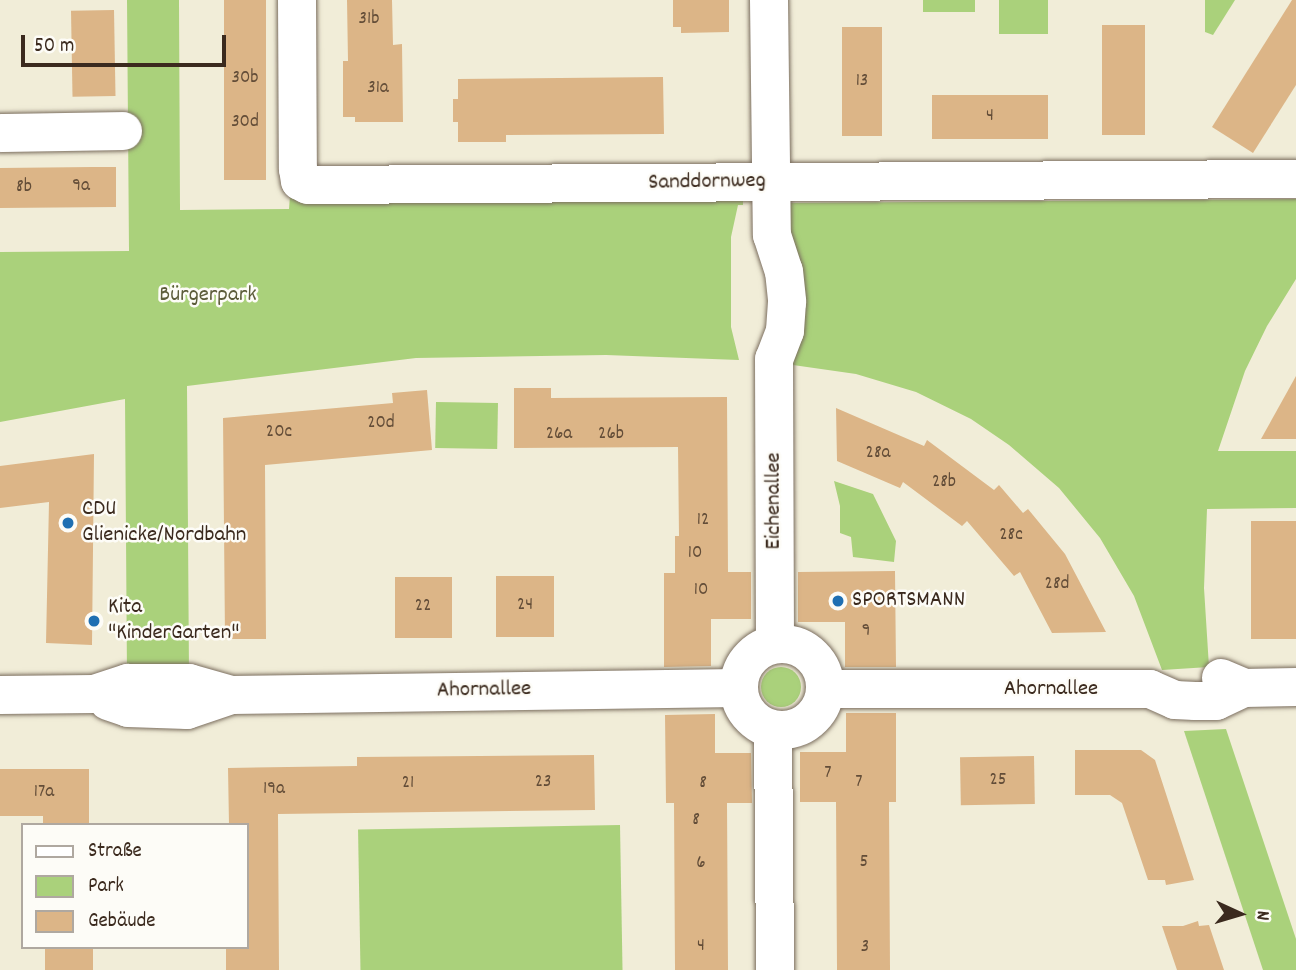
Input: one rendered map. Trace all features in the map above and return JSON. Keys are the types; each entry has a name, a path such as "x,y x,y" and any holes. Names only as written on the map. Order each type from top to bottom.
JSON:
{"street":[{"name":"Sanddornweg","path":"297,0 298,169 300,181 307,185 1296,179"},
{"name":"Eichenallee","path":"769,0 773,244 784,271 786,302 785,331 774,359 775,643"},
{"path":"0,132 123,131"},
{"path":"775,643 794,645 811,654 822,670 826,689 821,707 809,721 792,729 773,730 748,715 738,688 740,673 748,659 760,649 775,643"},
{"name":"Ahornallee","path":"826,689 1150,689 1171,676 1189,675 1217,676 1244,688 1296,687"},
{"name":"Ahornallee","path":"0,695 93,694 128,708 187,710 231,695 738,688"},
{"path":"773,730 775,970"}],"green space":[{"name":"Bürgerpark","path":"127,0 179,0 180,210 289,209 290,196 743,193 743,205 738,205 731,237 731,327 739,360 606,355 416,358 187,386 189,675 127,676 125,399 0,422 0,252 129,251"},
{"path":"923,0 975,0 975,12 923,12"},
{"path":"999,0 1048,0 1048,34 999,34"},
{"path":"1205,0 1235,0 1213,35 1205,32"},
{"path":"1296,199 1296,279 1267,326 1245,371 1218,451 1296,451 1296,508 1207,509 1204,588 1209,667 1162,670 1134,596 1100,538 1059,488 1009,445 971,419 916,392 856,374 786,364 792,237 784,203"},
{"path":"436,402 498,403 497,449 435,448"},
{"path":"834,481 873,494 896,541 894,562 853,557 851,537 840,533 840,506"},
{"path":"781,667 789,668 795,673 800,679 800,695 795,701 789,706 781,707 773,706 767,701 762,695 761,687 762,679 767,673 773,668"},
{"path":"1226,729 1296,939 1296,970 1263,970 1184,731"},
{"path":"620,825 623,970 360,970 358,830"}],"building":[{"path":"224,0 266,0 266,180 224,180"},
{"path":"347,0 392,0 393,45 402,44 403,122 355,122 355,117 343,117 343,61 348,61"},
{"path":"673,0 729,0 729,32 681,33 681,27 673,27"},
{"path":"1292,0 1296,0 1296,85 1253,153 1212,127"},
{"path":"114,10 116,96 73,97 71,11"},
{"path":"1102,25 1145,25 1145,135 1102,135"},
{"path":"842,27 882,27 882,136 842,136"},
{"path":"663,77 664,134 506,135 506,142 458,142 458,122 453,122 453,99 458,99 458,79"},
{"path":"932,95 1048,95 1048,139 932,139"},
{"path":"116,167 116,207 0,208 0,168"},
{"path":"1296,376 1296,439 1261,439"},
{"path":"514,388 551,388 551,398 727,397 728,572 751,572 751,619 711,619 711,666 664,667 664,573 675,573 675,536 679,536 678,447 514,448"},
{"path":"427,390 432,450 265,465 266,639 225,639 223,418 393,403 392,393"},
{"path":"836,408 924,446 927,440 994,490 999,485 1023,513 1028,509 1065,554 1106,632 1052,633 1020,572 1014,576 967,521 962,526 903,482 900,488 837,461"},
{"path":"94,454 92,645 46,643 49,502 0,508 0,466"},
{"path":"1251,521 1296,521 1296,639 1251,639"},
{"path":"895,571 896,667 845,667 845,622 798,622 798,572"},
{"path":"496,576 554,576 554,637 496,637"},
{"path":"395,577 452,577 452,638 395,638"},
{"path":"846,713 896,713 896,802 889,802 890,970 837,970 836,802 800,802 800,752 846,752"},
{"path":"715,714 715,753 751,753 752,803 727,803 728,970 675,970 674,803 666,803 665,715"},
{"path":"1075,750 1141,750 1155,760 1194,880 1166,885 1165,880 1148,880 1122,803 1110,795 1075,795"},
{"path":"594,755 595,810 278,814 279,970 226,970 226,949 248,949 248,823 229,823 228,768 357,766 357,757"},
{"path":"1034,756 1035,804 961,805 960,757"},
{"path":"0,769 89,769 89,823 43,823 43,816 0,816"},
{"path":"1198,921 1199,926 1209,925 1224,970 1177,970 1162,926 1183,926"},
{"path":"45,949 93,949 93,970 45,970"}],"place":[{"name":"CDU Glienicke/Nordbahn","path":"68,523"},
{"name":"SPORTSMANN","path":"838,601"},
{"name":"Kita \"KinderGarten\"","path":"94,621"}]}
